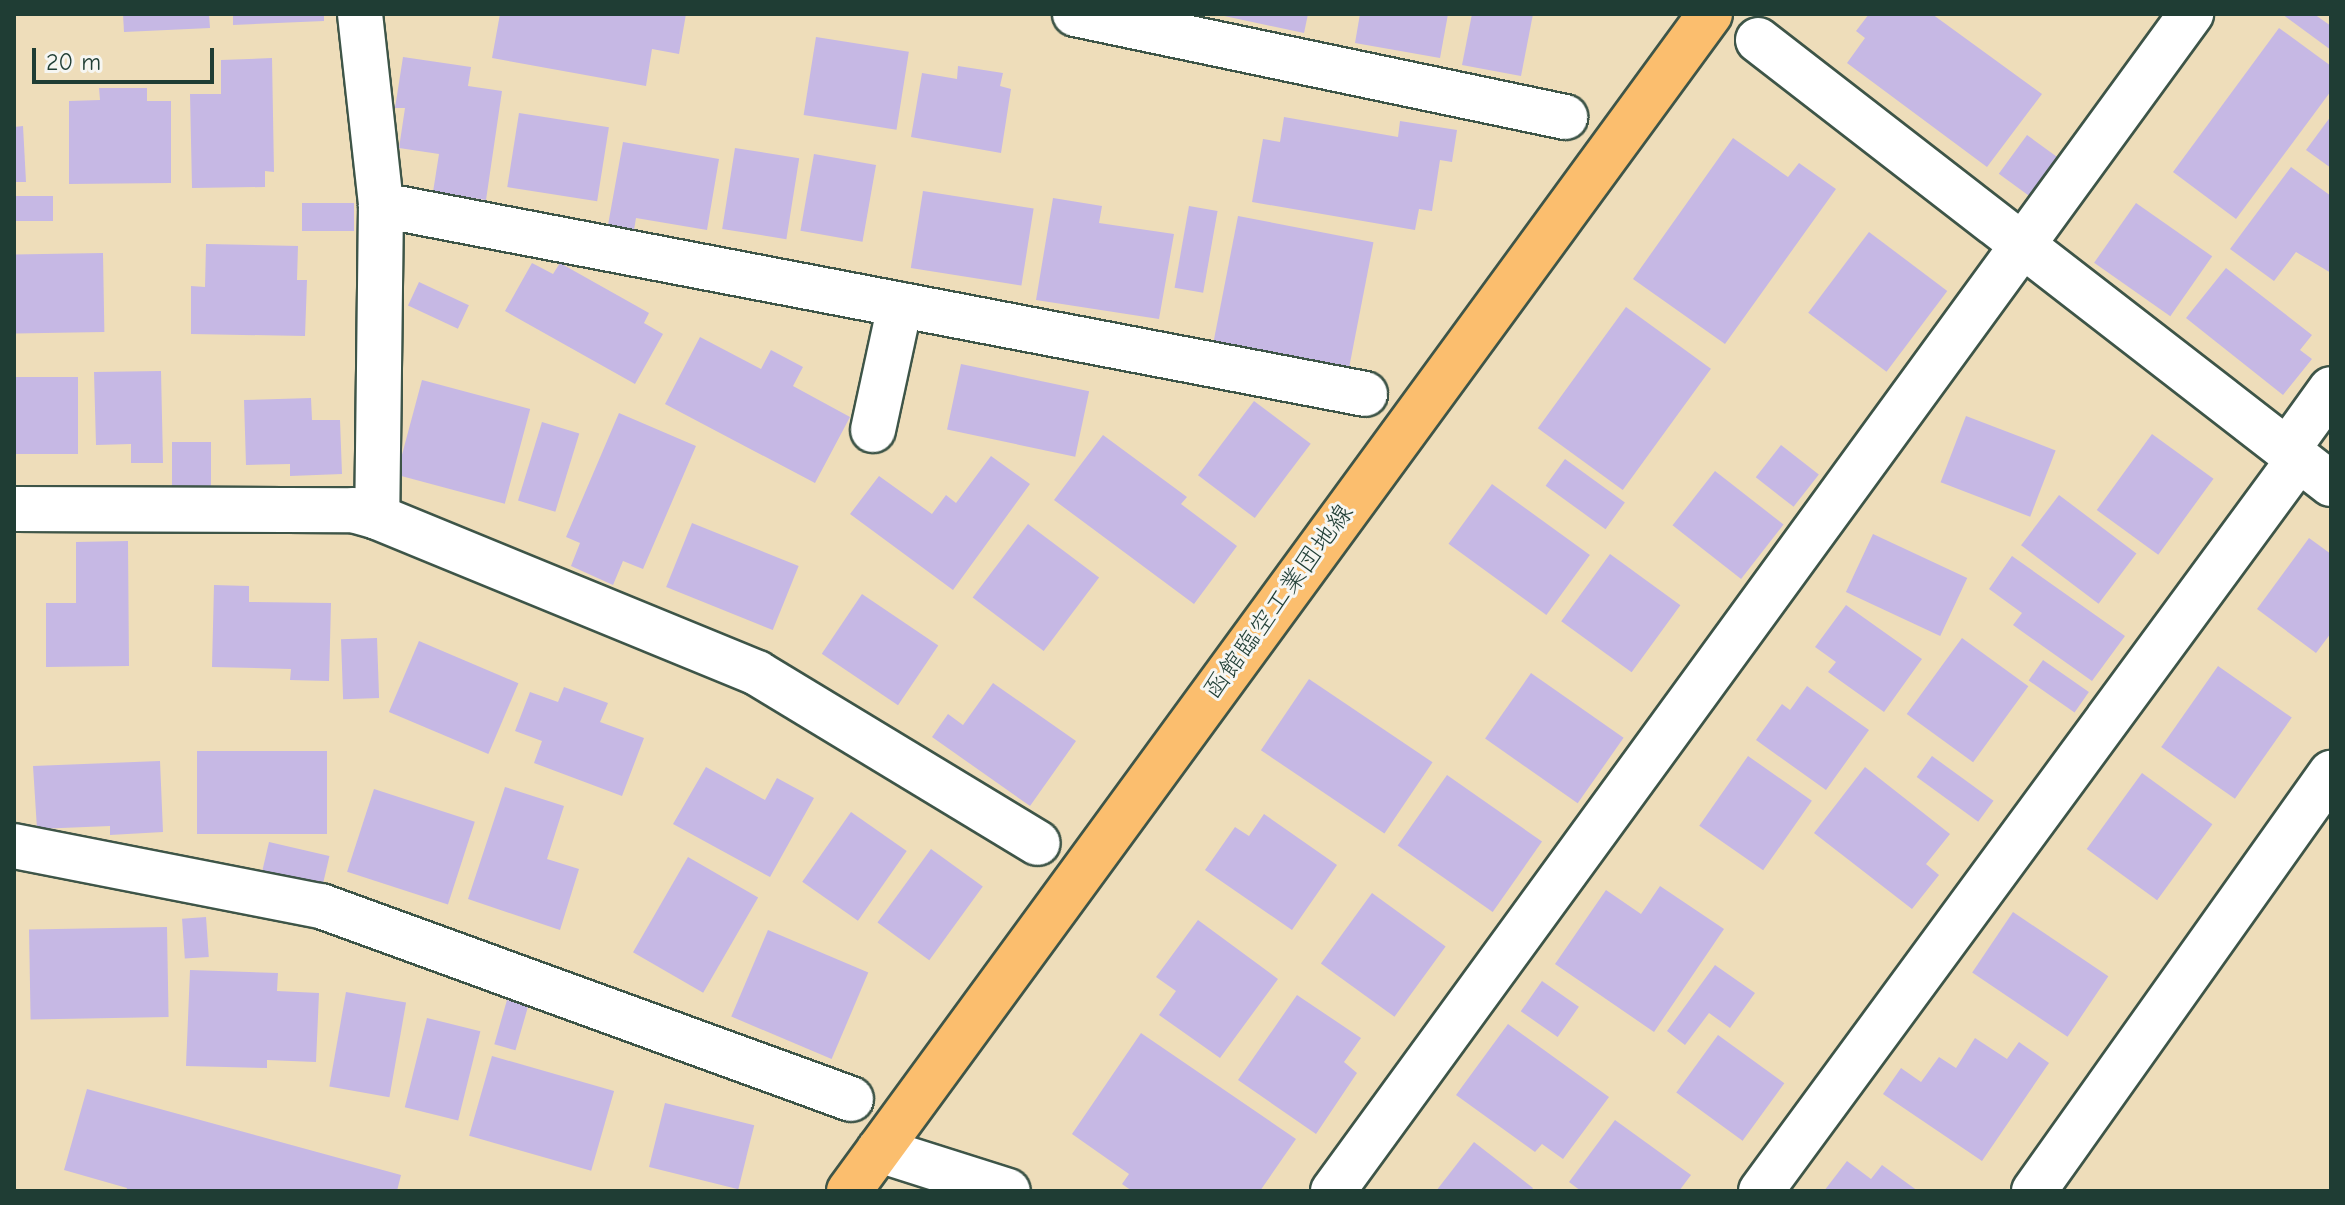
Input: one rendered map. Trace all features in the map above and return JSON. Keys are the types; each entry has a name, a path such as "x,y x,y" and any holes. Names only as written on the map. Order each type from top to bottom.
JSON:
{"main road":[{"name":"函館臨空工業団地線","path":"849,1191 1710,14"}],"street":[{"path":"360,14 381,205 377,517"},
{"path":"1075,14 1565,117"},
{"path":"1333,1191 2191,14"},
{"path":"1758,40 2306,464"},
{"path":"381,205 1365,394"},
{"path":"873,430 900,305"},
{"path":"1761,1191 2306,464 2331,389"},
{"path":"14,509 353,510 377,517 757,673 1038,843"},
{"path":"2034,1191 2331,773"},
{"path":"14,846 321,906 851,1099"},
{"path":"879,1150 1008,1191"}],"building":[{"path":"123,14 209,14 210,28 124,32"},
{"path":"233,14 324,14 324,21 233,25"},
{"path":"500,14 686,14 679,54 652,49 646,86 492,58"},
{"path":"1215,14 1308,14 1304,33"},
{"path":"1360,14 1448,14 1440,58 1355,43"},
{"path":"1472,14 1533,14 1521,76 1462,65"},
{"path":"1869,14 1932,14 2042,94 1987,167 1847,63 1865,38 1856,31"},
{"path":"2282,14 2314,14 2331,26 2331,50"},
{"path":"2279,28 2331,66 2331,91 2236,219 2173,172"},
{"path":"816,37 909,52 896,130 804,115"},
{"path":"403,57 471,67 468,86 502,91 486,200 433,192 439,154 399,148 405,108 395,108"},
{"path":"272,58 274,172 265,171 265,187 192,188 190,94 221,94 221,60"},
{"path":"958,66 1003,73 1000,86 1011,89 1001,153 911,137 922,73 957,79"},
{"path":"99,88 147,88 147,101 171,101 171,183 69,184 69,101 100,100"},
{"path":"519,113 609,127 597,201 507,187"},
{"path":"2331,116 2331,168 2306,150"},
{"path":"1284,117 1398,137 1400,121 1457,130 1452,162 1440,160 1432,211 1419,209 1415,230 1252,202 1263,139 1280,142"},
{"path":"23,126 26,182 14,182 14,127"},
{"path":"2027,135 2059,158 2030,197 1999,174"},
{"path":"1733,138 1788,177 1799,163 1836,189 1725,344 1633,279"},
{"path":"623,142 719,159 707,230 636,218 634,230 608,225"},
{"path":"735,148 799,158 786,239 722,229"},
{"path":"814,154 876,165 862,242 800,231"},
{"path":"2291,167 2331,196 2331,273 2296,252 2274,281 2230,249"},
{"path":"923,191 1034,209 1021,286 911,268"},
{"path":"14,196 53,196 53,221 14,221"},
{"path":"1053,198 1102,206 1099,223 1174,234 1159,319 1036,300"},
{"path":"302,203 354,203 354,231 302,231"},
{"path":"2136,203 2212,256 2170,316 2094,263"},
{"path":"1189,206 1218,211 1203,293 1175,288"},
{"path":"1238,216 1373,242 1349,369 1213,343"},
{"path":"1869,232 1947,291 1886,372 1808,313"},
{"path":"206,244 298,246 297,280 307,280 305,336 191,334 191,286 205,287"},
{"path":"103,253 104,332 15,334 14,255"},
{"path":"532,263 553,274 560,263 649,313 644,323 663,334 635,384 505,311"},
{"path":"2226,268 2312,335 2300,350 2312,359 2283,395 2186,318"},
{"path":"419,282 469,305 458,329 408,306"},
{"path":"1626,307 1711,369 1623,490 1538,428"},
{"path":"700,337 761,369 771,350 803,367 793,386 850,417 815,483 665,404"},
{"path":"961,364 1089,391 1075,457 947,430"},
{"path":"161,371 163,463 131,463 131,444 96,445 94,372"},
{"path":"14,377 78,377 78,454 14,454"},
{"path":"422,380 530,409 505,504 397,475"},
{"path":"311,398 312,420 340,420 342,474 290,476 290,464 246,465 244,400"},
{"path":"1254,401 1311,444 1255,518 1198,475"},
{"path":"619,413 696,446 643,569 623,561 613,585 571,566 580,543 566,537"},
{"path":"1966,416 2056,450 2030,517 1941,482"},
{"path":"542,422 579,433 555,512 518,500"},
{"path":"2152,434 2213,479 2158,555 2097,510"},
{"path":"1103,435 1187,497 1181,504 1237,546 1194,604 1054,500"},
{"path":"172,442 211,442 211,486 172,486"},
{"path":"1781,445 1819,475 1794,507 1756,477"},
{"path":"991,456 1030,484 953,590 850,514 879,476 932,514 946,495 956,503"},
{"path":"1565,459 1625,502 1605,529 1546,486"},
{"path":"1715,471 1784,525 1741,579 1673,525"},
{"path":"1492,484 1590,555 1546,615 1449,544"},
{"path":"2059,495 2136,553 2099,604 2021,545"},
{"path":"692,523 799,566 773,630 666,587"},
{"path":"1028,524 1099,578 1044,651 973,597"},
{"path":"1873,534 1967,578 1940,636 1846,592"},
{"path":"2309,538 2331,554 2331,633 2316,653 2257,609"},
{"path":"128,541 129,666 46,667 46,603 76,603 76,542"},
{"path":"1610,554 1680,605 1632,672 1561,621"},
{"path":"2012,556 2125,636 2092,681 2013,625 2022,613 1989,589"},
{"path":"214,585 249,586 249,602 331,603 329,681 290,680 291,669 212,667"},
{"path":"862,594 938,645 898,705 822,654"},
{"path":"1846,605 1922,659 1884,712 1828,672 1836,662 1815,647"},
{"path":"377,638 379,698 343,699 341,639"},
{"path":"1962,638 2028,686 1973,762 1907,714"},
{"path":"419,641 518,683 488,754 389,712"},
{"path":"2043,660 2089,692 2075,713 2029,680"},
{"path":"2218,666 2292,718 2235,799 2161,747"},
{"path":"1531,673 1624,738 1578,803 1485,739"},
{"path":"1309,679 1433,762 1384,834 1261,750"},
{"path":"993,683 1076,741 1030,806 932,737 948,714 963,725"},
{"path":"1807,686 1869,730 1826,790 1756,740 1782,704 1790,710"},
{"path":"564,687 608,703 600,722 644,738 622,796 534,763 542,741 515,731 530,692 558,702"},
{"path":"197,751 327,751 327,834 197,834"},
{"path":"1748,756 1812,801 1763,870 1699,826"},
{"path":"1932,756 1993,801 1978,822 1917,777"},
{"path":"160,761 163,832 110,835 110,826 37,829 33,766"},
{"path":"706,767 765,800 777,778 814,798 770,877 673,824"},
{"path":"1865,767 1950,834 1926,864 1939,875 1912,909 1814,833"},
{"path":"2142,773 2212,824 2157,900 2087,849"},
{"path":"1447,775 1542,842 1493,912 1398,845"},
{"path":"505,787 564,806 547,859 579,869 560,930 468,899"},
{"path":"374,789 475,822 448,904 347,872"},
{"path":"851,812 907,851 858,921 802,882"},
{"path":"1264,814 1337,865 1292,930 1205,870 1235,827 1249,836"},
{"path":"269,842 329,856 322,890 261,876"},
{"path":"931,849 983,887 929,960 878,923"},
{"path":"688,857 758,898 703,993 633,952"},
{"path":"1660,886 1724,929 1654,1032 1555,964 1606,890 1641,914"},
{"path":"1372,893 1446,946 1394,1017 1321,963"},
{"path":"2013,912 2108,976 2068,1037 1972,973"},
{"path":"206,917 209,957 185,959 182,919"},
{"path":"1198,920 1278,979 1220,1058 1159,1015 1176,991 1156,977"},
{"path":"167,927 169,1017 31,1019 29,929"},
{"path":"768,930 868,973 832,1059 731,1017"},
{"path":"1715,965 1755,993 1730,1028 1709,1013 1685,1045 1667,1031"},
{"path":"190,970 278,973 277,991 319,993 316,1062 267,1060 267,1068 186,1066"},
{"path":"1542,981 1579,1007 1558,1037 1521,1011"},
{"path":"346,992 406,1003 389,1097 329,1087"},
{"path":"1297,995 1361,1038 1344,1062 1357,1073 1316,1134 1238,1080"},
{"path":"507,1000 528,1006 515,1050 494,1044"},
{"path":"427,1018 480,1031 458,1121 405,1107"},
{"path":"1508,1024 1609,1097 1563,1159 1542,1144 1535,1152 1456,1095"},
{"path":"1141,1033 1296,1139 1260,1191 1132,1191 1122,1184 1129,1174 1072,1134"},
{"path":"1718,1035 1784,1083 1743,1141 1676,1092"},
{"path":"1975,1038 2007,1059 2019,1042 2049,1063 1982,1161 1883,1094 1901,1068 1921,1082 1939,1057 1956,1068"},
{"path":"492,1056 614,1091 591,1171 469,1136"},
{"path":"87,1089 401,1175 397,1191 126,1191 127,1188 64,1170"},
{"path":"665,1103 754,1125 738,1189 649,1167"},
{"path":"1615,1120 1691,1175 1679,1191 1581,1191 1569,1182"},
{"path":"1474,1142 1533,1188 1531,1191 1436,1191"},
{"path":"1847,1161 1871,1179 1882,1165 1918,1191 1824,1191"}]}
